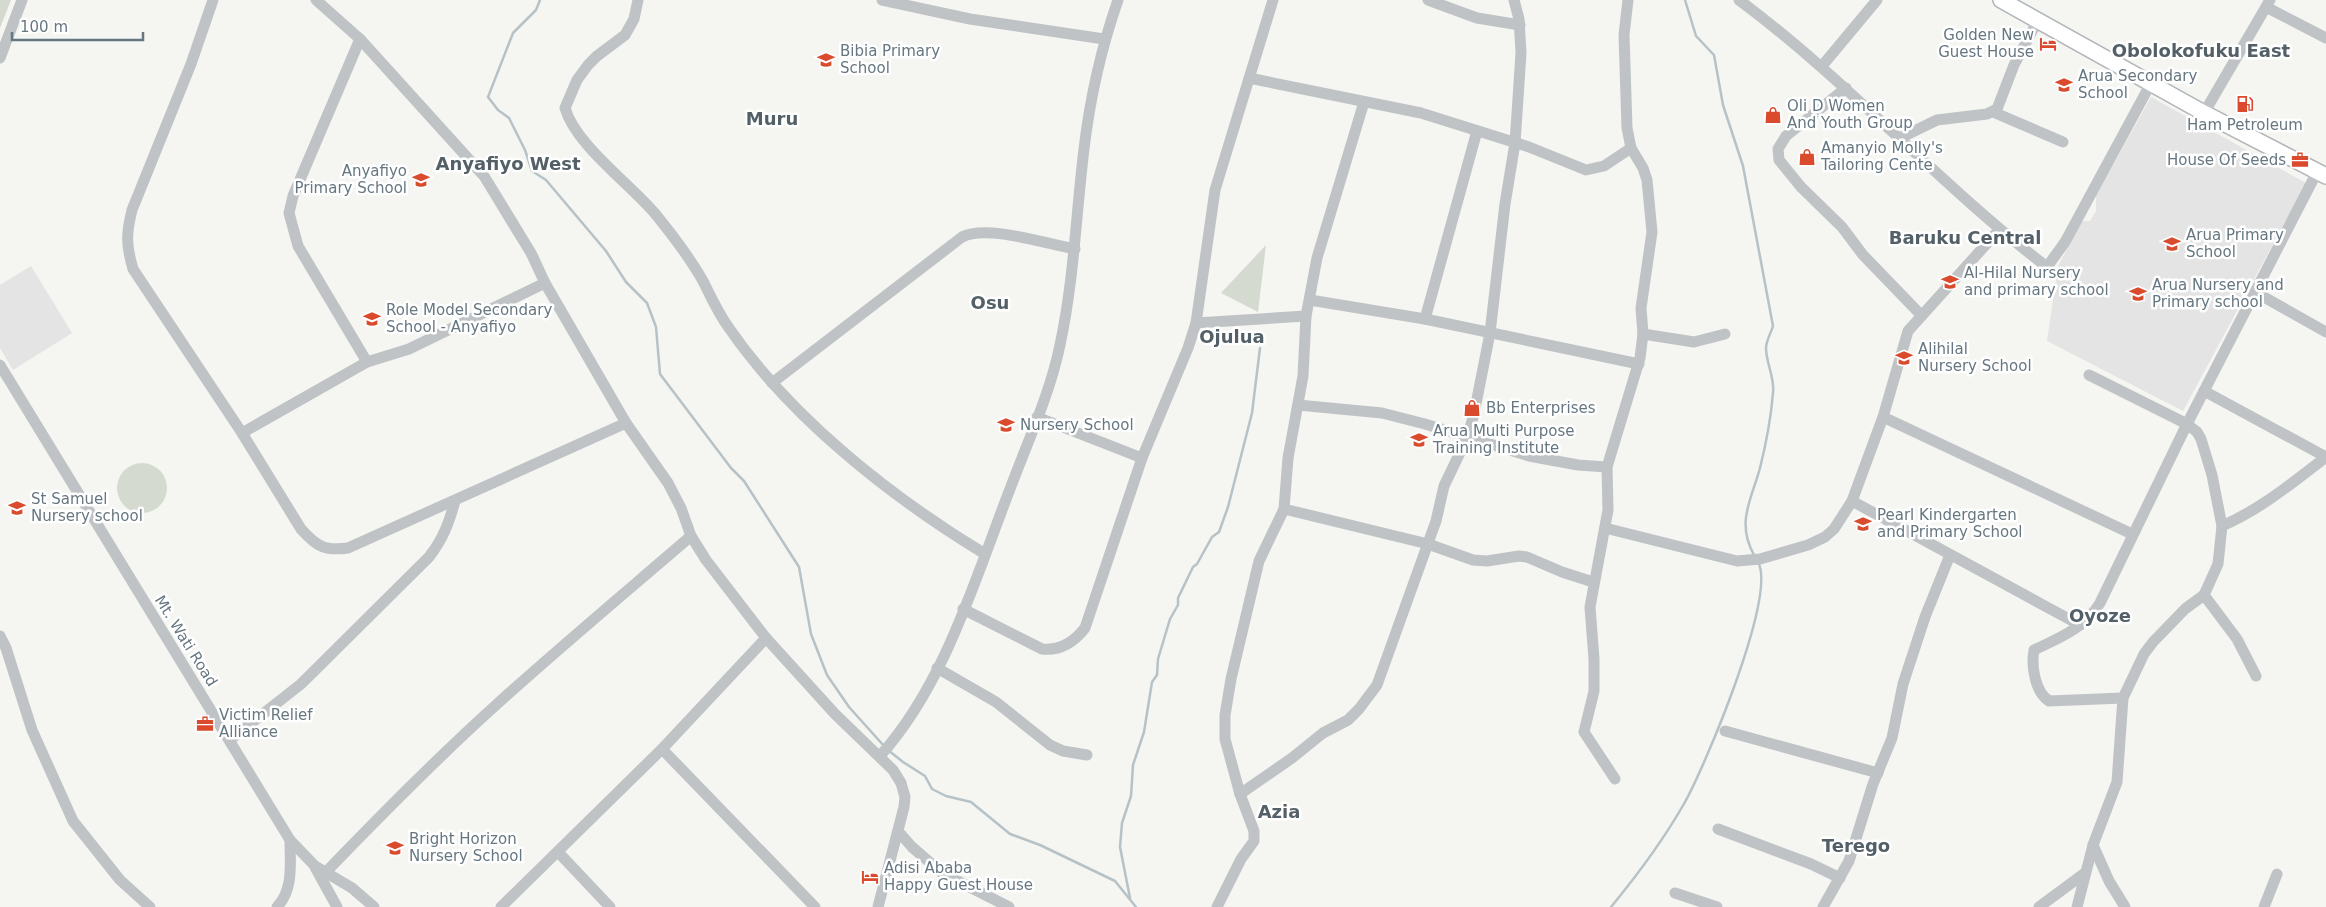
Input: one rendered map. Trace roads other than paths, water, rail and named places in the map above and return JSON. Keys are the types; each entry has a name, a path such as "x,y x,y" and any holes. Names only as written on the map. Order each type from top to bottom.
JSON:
{"main road":[{"path":"2001,0 2151,84 2322,174"}],"street":[{"path":"0,58 22,0"},
{"path":"213,0 191,64 132,210 126,233 127,248 133,269 242,433 301,529 317,544 331,550 348,548 626,423"},
{"path":"316,0 360,39 484,176 531,252 545,283 626,423 668,483 681,508 692,536 706,560 766,638 835,714 880,756 893,770 901,783 905,797 898,831 879,903 869,907"},
{"path":"638,0 634,19 625,35 597,56 576,80 565,108 568,118 593,149 667,227 692,263 729,328 772,383 820,430 918,512 985,554"},
{"path":"882,0 900,2 970,19 1104,39"},
{"path":"880,756 900,734 917,709 963,609 1037,417 1060,346 1074,249 1084,148 1096,75 1104,39 1118,0"},
{"path":"963,609 1042,648 1058,648 1077,638 1089,618 1142,458 1188,348 1196,323 1214,190 1273,0"},
{"path":"1428,0 1477,18 1520,25"},
{"path":"1240,794 1286,762 1322,733 1348,720 1360,709 1377,685 1436,521 1444,486 1467,438 1474,414 1490,333 1505,204 1515,143 1521,53 1520,25 1514,0"},
{"path":"1615,779 1584,732 1594,691 1594,658 1590,607 1593,582 1608,510 1607,467 1618,424 1639,364 1643,334 1641,308 1652,232 1646,180 1643,168 1631,148 1628,128 1624,35 1628,0"},
{"path":"1739,0 1822,66 1999,230 2047,267 2066,242 2151,84"},
{"path":"1822,66 1877,0"},
{"path":"2204,112 2268,4 2326,38"},
{"path":"1993,112 1997,109 2014,65 2038,20"},
{"path":"360,39 293,196 289,213 298,246 367,362"},
{"path":"1249,78 1421,113 1546,153 1586,170 1604,166 1631,148"},
{"path":"1846,88 1786,136 1778,149 1779,160 1801,187 1842,227 1864,254 1921,315"},
{"path":"1217,907 1241,859 1254,840 1254,831 1240,794 1225,739 1224,715 1259,561 1284,509 1288,458 1303,376 1306,316 1317,258 1364,102"},
{"path":"1900,138 1937,120 1993,112 2063,142"},
{"path":"1425,319 1477,130"},
{"path":"2123,698 2054,701 2045,698 2037,683 2032,659 2034,650 2080,626 2093,615 2204,390 2255,292 2322,174"},
{"path":"1605,528 1736,561 1748,561 1808,545 1825,537 1834,529 1852,501 1883,417 1904,340 1921,315 1999,230"},
{"path":"772,383 971,232 1010,236 1074,249"},
{"path":"242,433 367,362 409,349 545,283"},
{"path":"2255,292 2326,332"},
{"path":"1310,300 1425,319 1639,364"},
{"path":"1196,323 1306,316"},
{"path":"1643,334 1700,342 1725,334"},
{"name":"Mt. Wati Road","path":"0,365 290,840 314,866 352,888 374,907"},
{"path":"2078,907 2093,845 2117,782 2123,698 2144,654 2153,642 2204,595 2218,564 2222,526 2212,475 2197,432 2187,424 2089,375"},
{"path":"2204,390 2326,457 2246,516 2222,526"},
{"path":"1298,405 1382,413 1425,424 1529,456 1607,467"},
{"path":"1037,417 1142,458"},
{"path":"1883,417 2132,534"},
{"path":"230,740 300,684 429,557 442,540 449,524 455,501"},
{"path":"1852,501 2080,626"},
{"path":"1284,509 1428,544 1473,560 1488,561 1519,556 1527,557 1562,572 1593,582"},
{"path":"326,872 402,794 495,706 557,650 692,536"},
{"path":"1823,907 1840,878 1851,853 1892,738 1903,684 1925,617 1950,555"},
{"path":"2204,595 2237,639 2256,676"},
{"path":"0,636 6,648 32,730 73,821 120,880 150,907"},
{"path":"500,907 662,749 766,638"},
{"path":"937,668 996,702 1050,745 1063,751 1087,755"},
{"path":"1725,731 1878,773"},
{"path":"662,749 815,907"},
{"path":"1718,829 1811,864 1840,878"},
{"path":"898,831 912,847 942,873 987,894 1009,907"},
{"path":"277,907 283,901 289,887 290,840"},
{"path":"2093,845 2108,881 2126,907"},
{"path":"558,852 610,907"},
{"path":"314,866 338,907"},
{"path":"2039,907 2085,873"},
{"path":"2264,907 2277,874"},
{"path":"1675,893 1717,907"}],"waterway":[{"path":"540,0 536,10 513,33 488,97 498,110 509,118 525,150 532,171 546,180 606,251 626,282 647,303 656,327 660,374 731,468 744,481 799,567 811,634 827,675 849,707 884,746"},
{"path":"1685,0 1696,36 1714,55 1723,105 1743,166 1773,326 1766,348 1773,387 1771,411 1760,468 1749,501 1746,522 1746,532 1754,555"},
{"path":"1130,898 1120,847 1122,823 1131,796 1133,765 1144,732 1152,682 1157,675 1158,659 1170,619 1178,605 1178,598 1193,567 1197,564 1212,537 1219,532 1228,507 1252,413 1260,348"},
{"path":"1611,907 1641,869 1668,830 1685,802 1708,754 1749,643 1761,581 1758,562"},
{"path":"888,750 925,776 932,789 946,796 971,802 1010,834 1040,845 1115,881 1136,907"}],"place":[{"name":"Golden New Guest House","path":"2048,44"},
{"name":"Bibia Primary School","path":"826,60"},
{"name":"Arua Secondary School","path":"2064,85"},
{"name":"Ham Petroleum","path":"2245,104"},
{"name":"Oli D Women And Youth Group","path":"1773,115"},
{"name":"Amanyio Molly's Tailoring Cente","path":"1807,157"},
{"name":"House Of Seeds","path":"2300,160"},
{"name":"Anyafiyo Primary School","path":"421,180"},
{"name":"Arua Primary School","path":"2172,244"},
{"name":"Al-Hilal Nursery and primary school","path":"1950,282"},
{"name":"Arua Nursery and Primary school","path":"2138,294"},
{"name":"Role Model Secondary School - Anyafiyo","path":"372,319"},
{"name":"Alihilal Nursery School","path":"1904,358"},
{"name":"Bb Enterprises","path":"1472,408"},
{"name":"Nursery School","path":"1006,425"},
{"name":"Arua Multi Purpose Training Institute","path":"1419,440"},
{"name":"St Samuel Nursery school","path":"17,508"},
{"name":"Pearl Kindergarten and Primary School","path":"1863,524"},
{"name":"Victim Relief Alliance","path":"205,724"},
{"name":"Bright Horizon Nursery School","path":"395,848"},
{"name":"Adisi Ababa Happy Guest House","path":"870,877"}],"district":[{"name":"Obolokofuku East","path":"2201,51"},
{"name":"Muru","path":"772,119"},
{"name":"Anyafiyo West","path":"508,164"},
{"name":"Baruku Central","path":"1965,238"},
{"name":"Osu","path":"990,303"},
{"name":"Ojulua","path":"1232,337"},
{"name":"Oyoze","path":"2100,616"},
{"name":"Azia","path":"1279,812"},
{"name":"Terego","path":"1856,846"}]}
